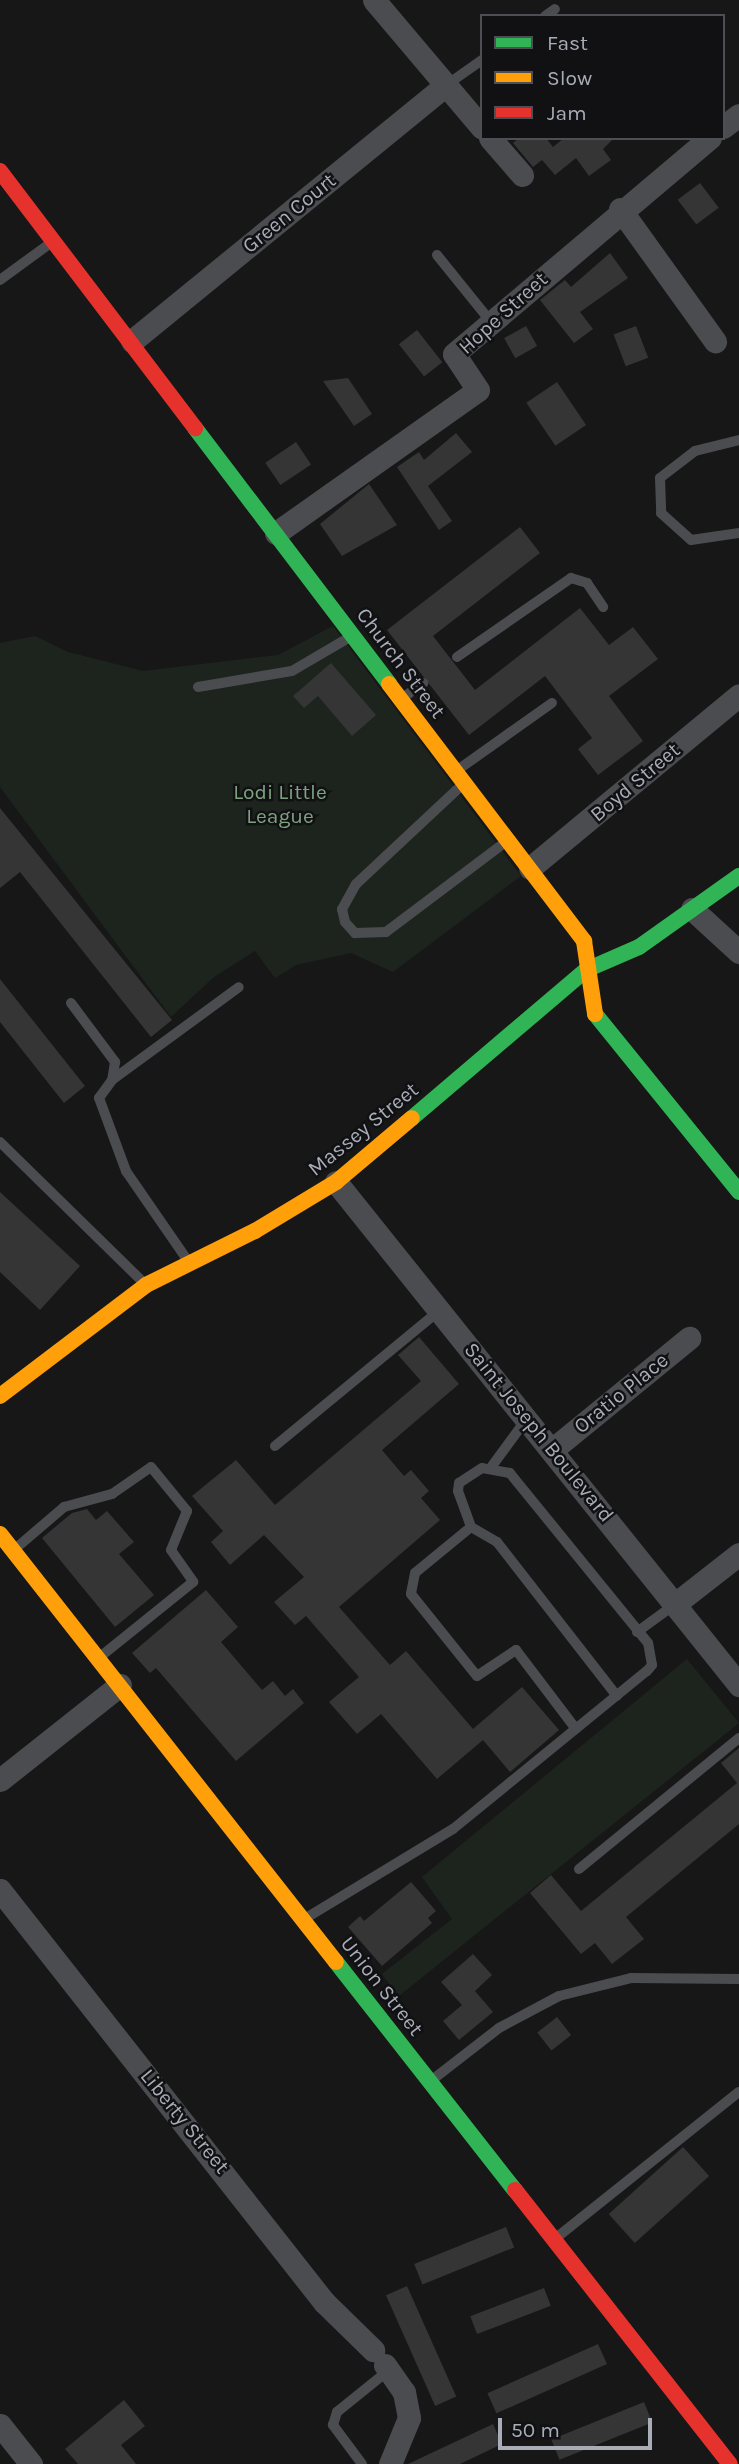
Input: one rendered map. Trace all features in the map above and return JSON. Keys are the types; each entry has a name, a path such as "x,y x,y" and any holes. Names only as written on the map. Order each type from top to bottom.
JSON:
{"street":[{"path":"374,0 480,126"},
{"name":"Green Court","path":"132,341 445,86"},
{"path":"492,140 522,175"},
{"name":"Hope Street","path":"276,533 478,390 454,354 620,209 706,140"},
{"name":"Church Street","path":"0,171 132,341 584,941 594,1013 739,1192"},
{"path":"620,209 715,341"},
{"name":"Boyd Street","path":"530,868 739,695"},
{"name":"Massey Street","path":"0,1396 146,1285 336,1182 586,970 639,947 739,876"},
{"path":"692,909 739,952"},
{"name":"Saint Joseph Boulevard","path":"336,1182 553,1449 739,1685"},
{"name":"Oratio Place","path":"553,1449 689,1338"},
{"name":"Union Street","path":"0,1534 730,2464"},
{"path":"675,1604 739,1554"},
{"path":"0,1780 120,1685"},
{"name":"Liberty Street","path":"0,1890 324,2302 382,2362 404,2392 409,2418 390,2464"},
{"path":"0,2425 32,2464"}],"lane":[{"path":"548,14 555,9"},
{"path":"445,86 480,61"},
{"path":"0,280 54,241"},
{"path":"437,255 491,322"},
{"path":"739,440 695,451 660,478 661,513 691,540 739,533"},
{"path":"457,657 571,578 587,583 603,607"},
{"path":"198,687 292,671 353,636"},
{"path":"402,699 423,683"},
{"path":"509,840 386,932 355,933 345,922 342,909 356,884 461,777 552,704"},
{"path":"190,1263 110,1139 99,1098 112,1080 239,987"},
{"path":"71,1003 115,1062 112,1080"},
{"path":"0,1142 146,1285"},
{"path":"275,1446 440,1310"},
{"path":"528,1418 492,1466 459,1483 471,1527 497,1542 617,1696"},
{"path":"304,1919 453,1829 652,1665 648,1643 510,1473 492,1466"},
{"path":"13,1551 64,1507 112,1494 151,1467 187,1511 171,1550 193,1582 99,1658"},
{"path":"471,1527 415,1573 410,1584 415,1603 477,1676 516,1650 576,1729"},
{"path":"638,1632 675,1604"},
{"path":"579,1869 739,1738"},
{"path":"430,2081 499,2028 559,1996 631,1978 739,1979"},
{"path":"554,2240 739,2092"},
{"path":"362,2464 333,2425 337,2413 382,2362"}],"green space":[{"name":"Lodi Little League","path":"333,626 521,876 393,972 351,953 296,965 275,978 255,951 214,977 171,1017 0,787 0,643 35,636 68,652 143,671 278,655"},
{"path":"687,1659 739,1723 399,1996 382,1974 452,1919 422,1877"}],"building":[{"path":"517,140 548,140 553,147 562,140 612,140 603,149 611,160 589,176 576,158 555,175 542,160 533,167 513,143"},
{"path":"700,183 719,208 696,225 678,200"},
{"path":"610,253 628,278 580,312 593,329 574,343 540,300 565,280 571,287"},
{"path":"526,326 537,346 515,358 504,338"},
{"path":"636,326 648,358 626,366 614,335"},
{"path":"417,330 442,362 424,376 399,344"},
{"path":"348,378 372,414 354,426 323,381"},
{"path":"557,382 586,425 555,446 526,403"},
{"path":"456,433 472,452 428,486 452,521 439,530 397,467 419,452 424,460"},
{"path":"296,442 311,464 280,485 265,463"},
{"path":"369,484 397,525 342,556 320,524"},
{"path":"520,527 540,553 433,636 475,690 580,608 609,645 633,627 658,659 609,696 643,741 598,775 578,749 592,738 545,676 469,735 387,630"},
{"path":"331,663 376,715 352,736 318,696 304,708 293,696"},
{"path":"0,808 172,1020 151,1037 20,872 0,888"},
{"path":"0,979 85,1086 64,1103 0,1022"},
{"path":"0,1192 80,1266 40,1310 0,1272"},
{"path":"419,1337 459,1384 382,1450 404,1476 411,1470 429,1491 421,1498 440,1520 339,1607 390,1665 406,1651 473,1729 522,1687 559,1730 510,1772 483,1740 437,1779 381,1714 357,1734 329,1702 359,1677 306,1616 295,1625 274,1602 304,1577 264,1535 230,1565 211,1542 223,1531 192,1496 236,1460 275,1505 421,1381 398,1355"},
{"path":"87,1509 96,1520 107,1511 134,1542 119,1554 154,1595 115,1627 42,1538 72,1513"},
{"path":"206,1590 238,1627 221,1642 262,1690 273,1681 285,1696 293,1689 304,1703 236,1761 156,1668 150,1673 132,1653"},
{"path":"739,1748 739,1824 626,1917 644,1939 612,1964 595,1943 581,1954 530,1893 551,1875 581,1911 737,1783 721,1763"},
{"path":"411,1882 436,1911 428,1918 432,1923 382,1966 348,1927 360,1916 364,1921"},
{"path":"473,1954 492,1975 475,1991 493,2012 459,2040 443,2021 462,2005 441,1982"},
{"path":"557,2017 571,2035 551,2051 537,2032"},
{"path":"683,2147 709,2176 635,2243 609,2214"},
{"path":"506,2227 514,2247 422,2284 414,2264"},
{"path":"407,2286 456,2397 435,2406 386,2295"},
{"path":"544,2288 551,2306 477,2334 470,2316"},
{"path":"598,2344 607,2364 496,2413 487,2393"},
{"path":"124,2400 145,2426 121,2445 136,2464 78,2464 65,2449"},
{"path":"644,2402 652,2422 560,2460 551,2439"},
{"path":"493,2424 502,2444 460,2464 408,2464"}],"traffic: fast":[{"path":"195,428 389,684"},
{"path":"412,1118 586,970 639,947 739,876"},
{"path":"595,1014 739,1192"},
{"path":"336,1962 515,2190"}],"traffic: slow":[{"path":"389,684 584,941 595,1014"},
{"path":"0,1396 146,1285 255,1231 336,1182 412,1118"},
{"path":"0,1534 336,1962"}],"traffic: jam":[{"path":"0,171 195,428"},
{"path":"515,2190 730,2464"}]}
